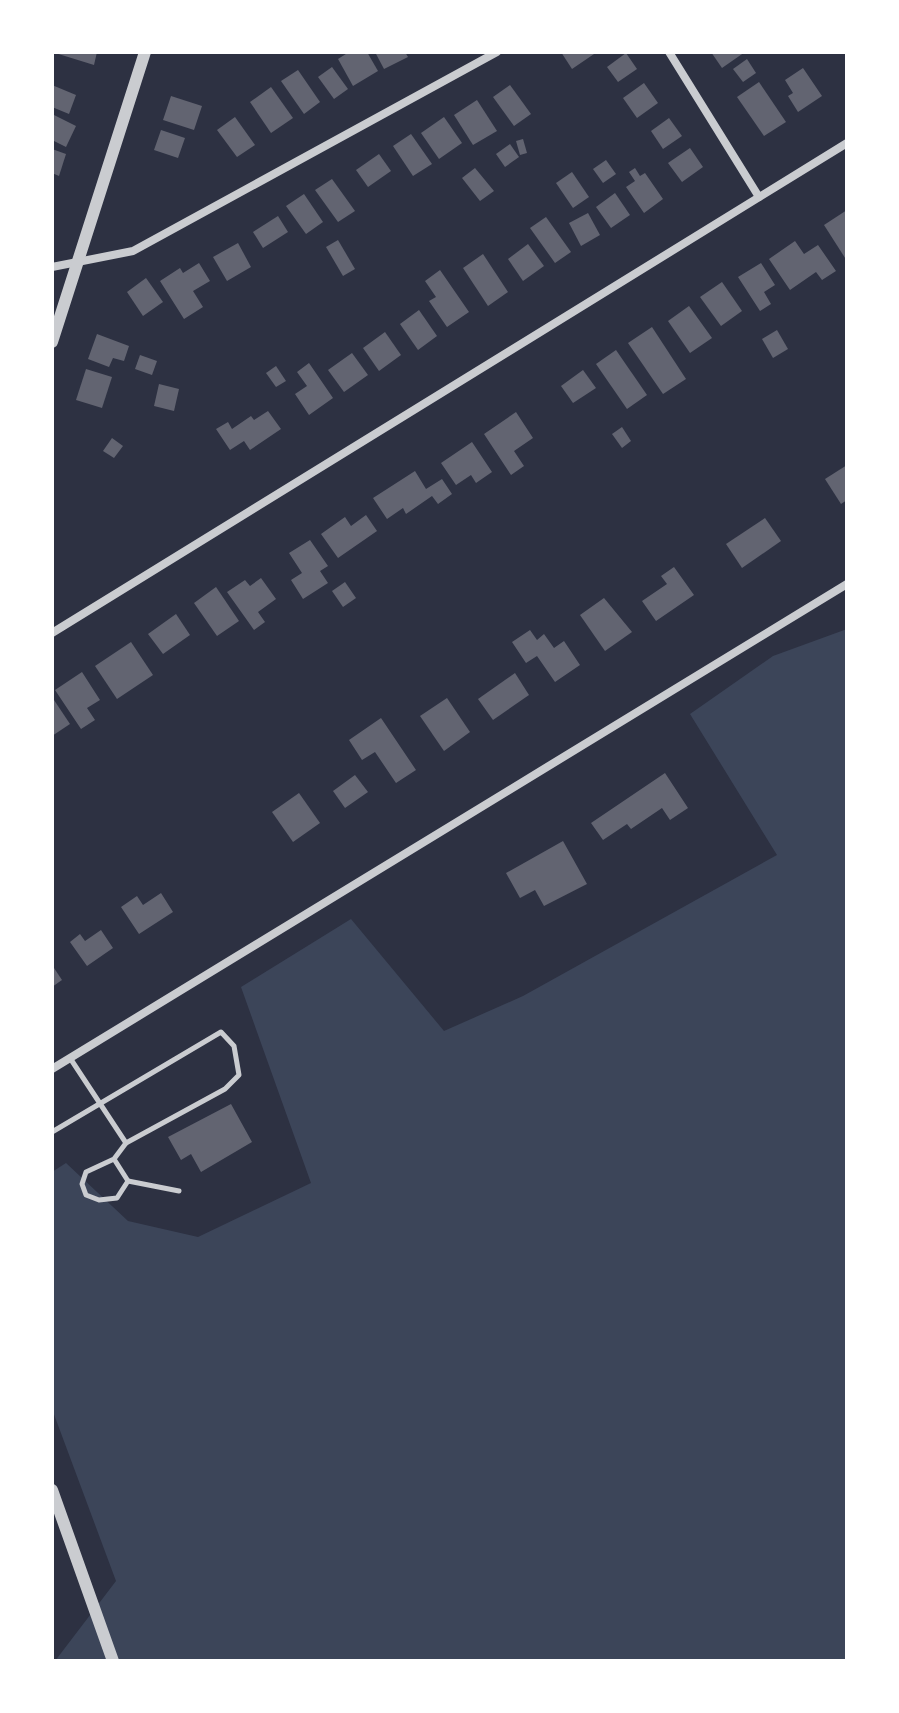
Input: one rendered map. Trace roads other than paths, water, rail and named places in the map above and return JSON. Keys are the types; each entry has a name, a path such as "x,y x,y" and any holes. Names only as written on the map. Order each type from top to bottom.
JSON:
{"street":[{"path":"52,342 145,52"},
{"path":"52,267 133,251 497,52"},
{"path":"669,52 759,197"},
{"path":"52,633 847,143"},
{"path":"52,1069 847,584"},
{"path":"52,1490 113,1661"}],"lane":[{"path":"52,1132 221,1032 234,1046 239,1075 225,1089 126,1143 114,1159 86,1172 82,1184 86,1195 99,1200 117,1198 128,1181"},
{"path":"70,1058 126,1143"},
{"path":"114,1159 128,1181 179,1191"}]}
